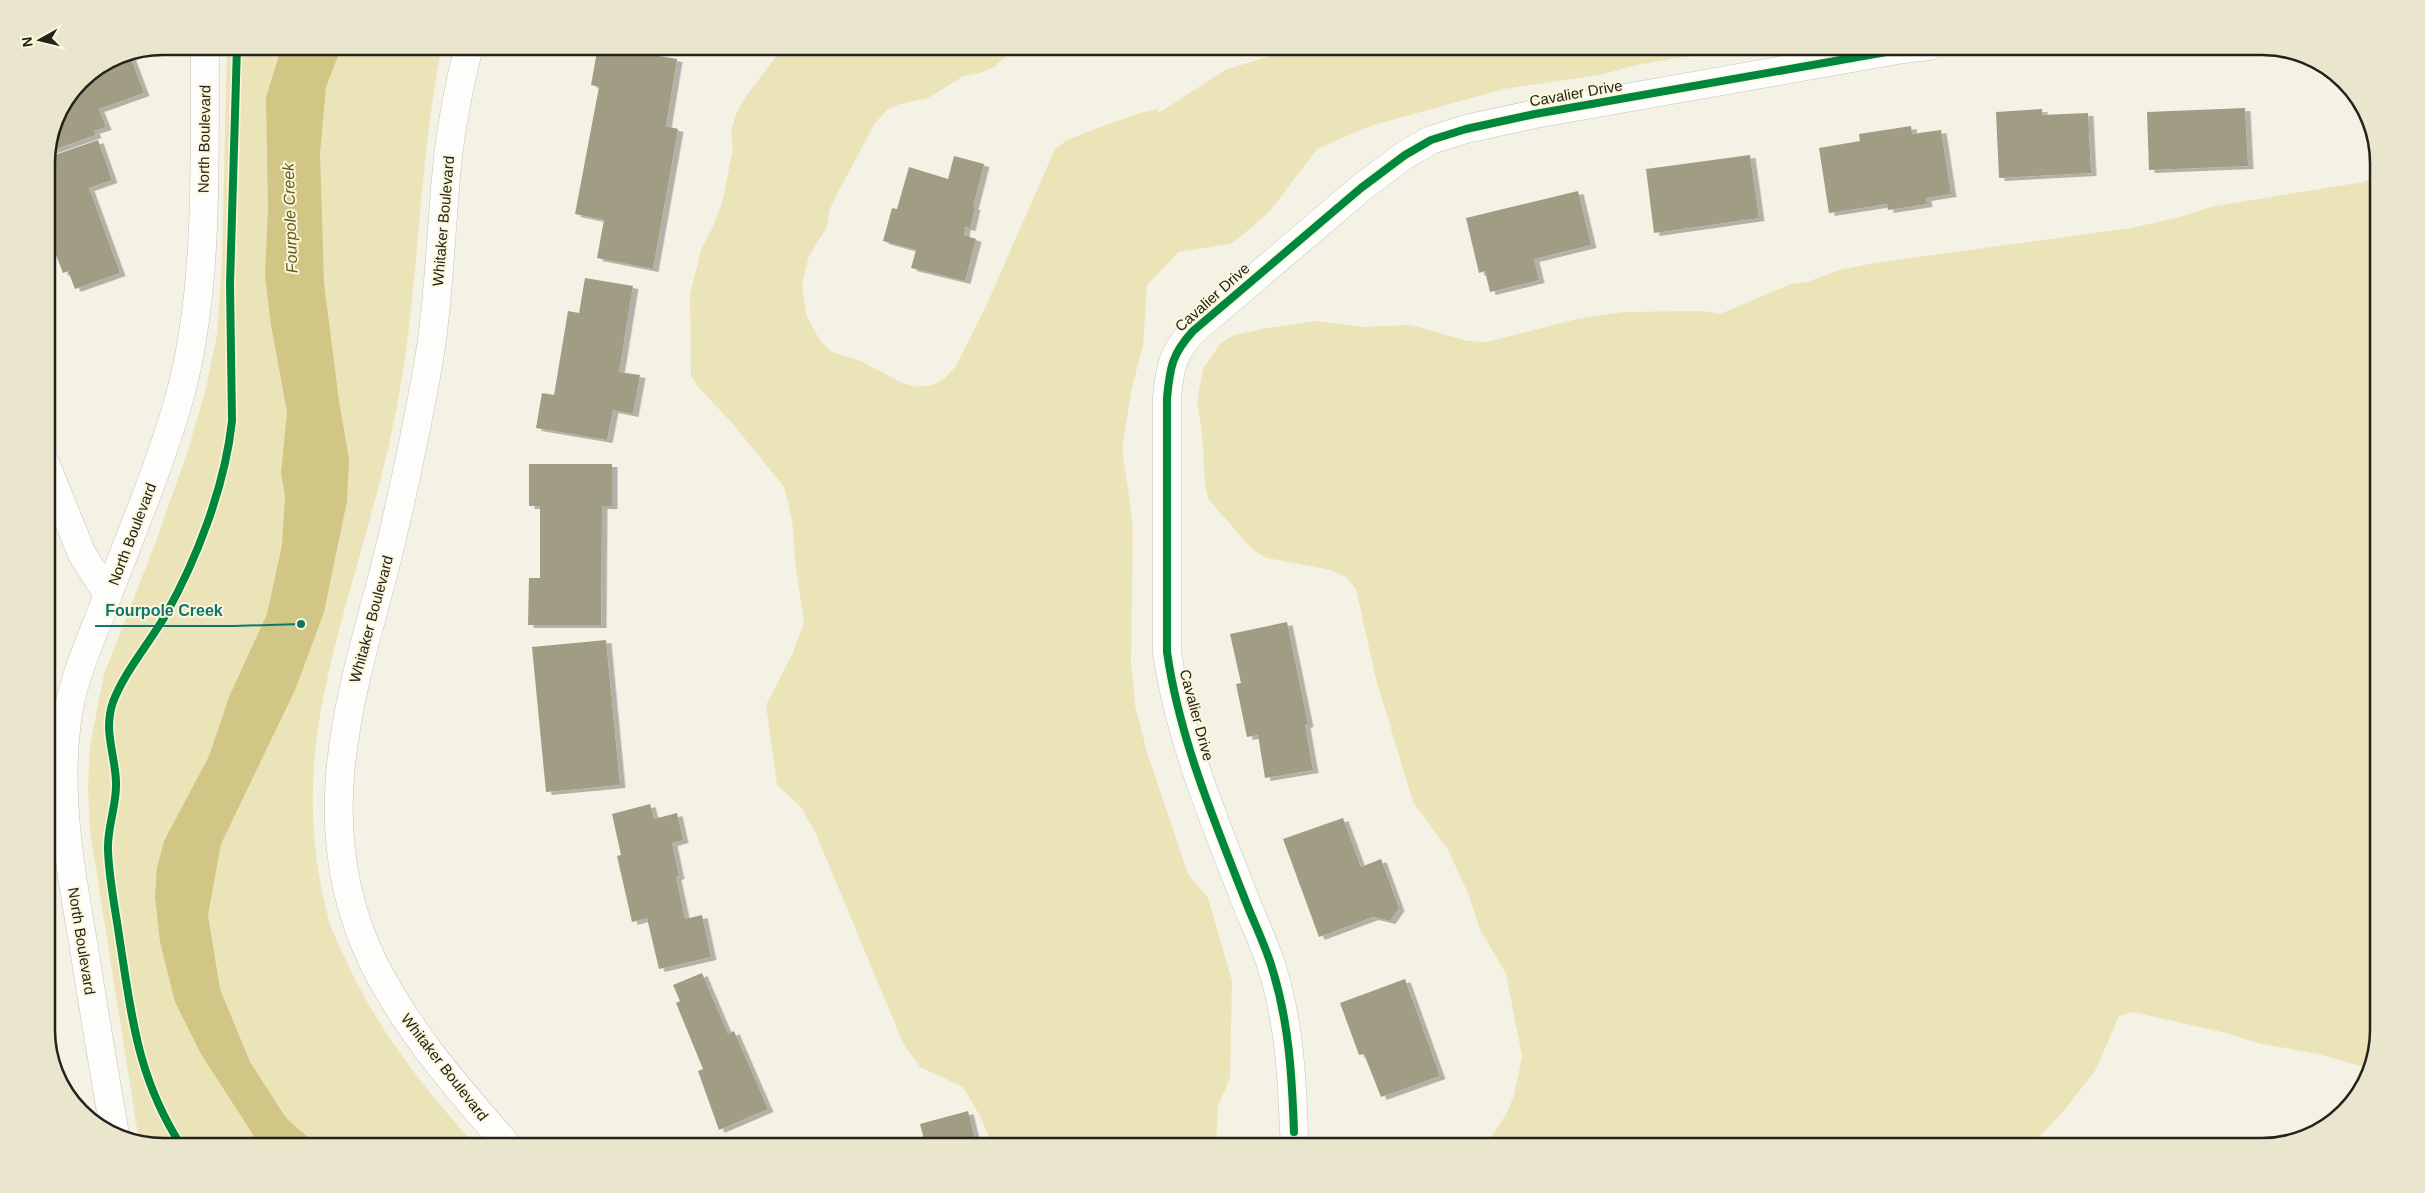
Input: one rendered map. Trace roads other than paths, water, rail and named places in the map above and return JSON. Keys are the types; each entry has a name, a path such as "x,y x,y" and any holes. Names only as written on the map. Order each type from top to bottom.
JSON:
{"street":[{"name":"North Boulevard","path":"113,1126 71,871 63,811 62,766 57,715 83,659 140,516 179,400 190,347 198,286 202,220 205,55"},
{"name":"Whitaker Boulevard","path":"467,55 458,91 447,166 440,265 427,374 408,469 355,674 341,752 337,801 340,846 347,883 357,922 374,963 400,1010 440,1066 501,1138"},
{"name":"Cavalier Drive","path":"1294,1132 1292,1070 1284,1014 1274,974 1184,733 1172,692 1167,652 1167,398 1170,368 1178,347 1193,331 1361,188 1405,154 1431,140 1466,129 1535,114 1864,55"},
{"path":"55,487 82,554 108,595"}],"water":[{"path":"279,55 338,55 326,87 320,153 324,283 339,401 349,459 347,501 324,612 296,688 221,844 208,915 220,989 250,1062 286,1118 309,1138 255,1138 201,1054 175,1002 160,942 155,896 157,868 164,841 209,756 229,697 267,614 282,545 285,496 281,473 287,412 271,325 265,277 268,209 266,97"}],"place":[{"name":"Fourpole Creek","path":"301,624"}]}
